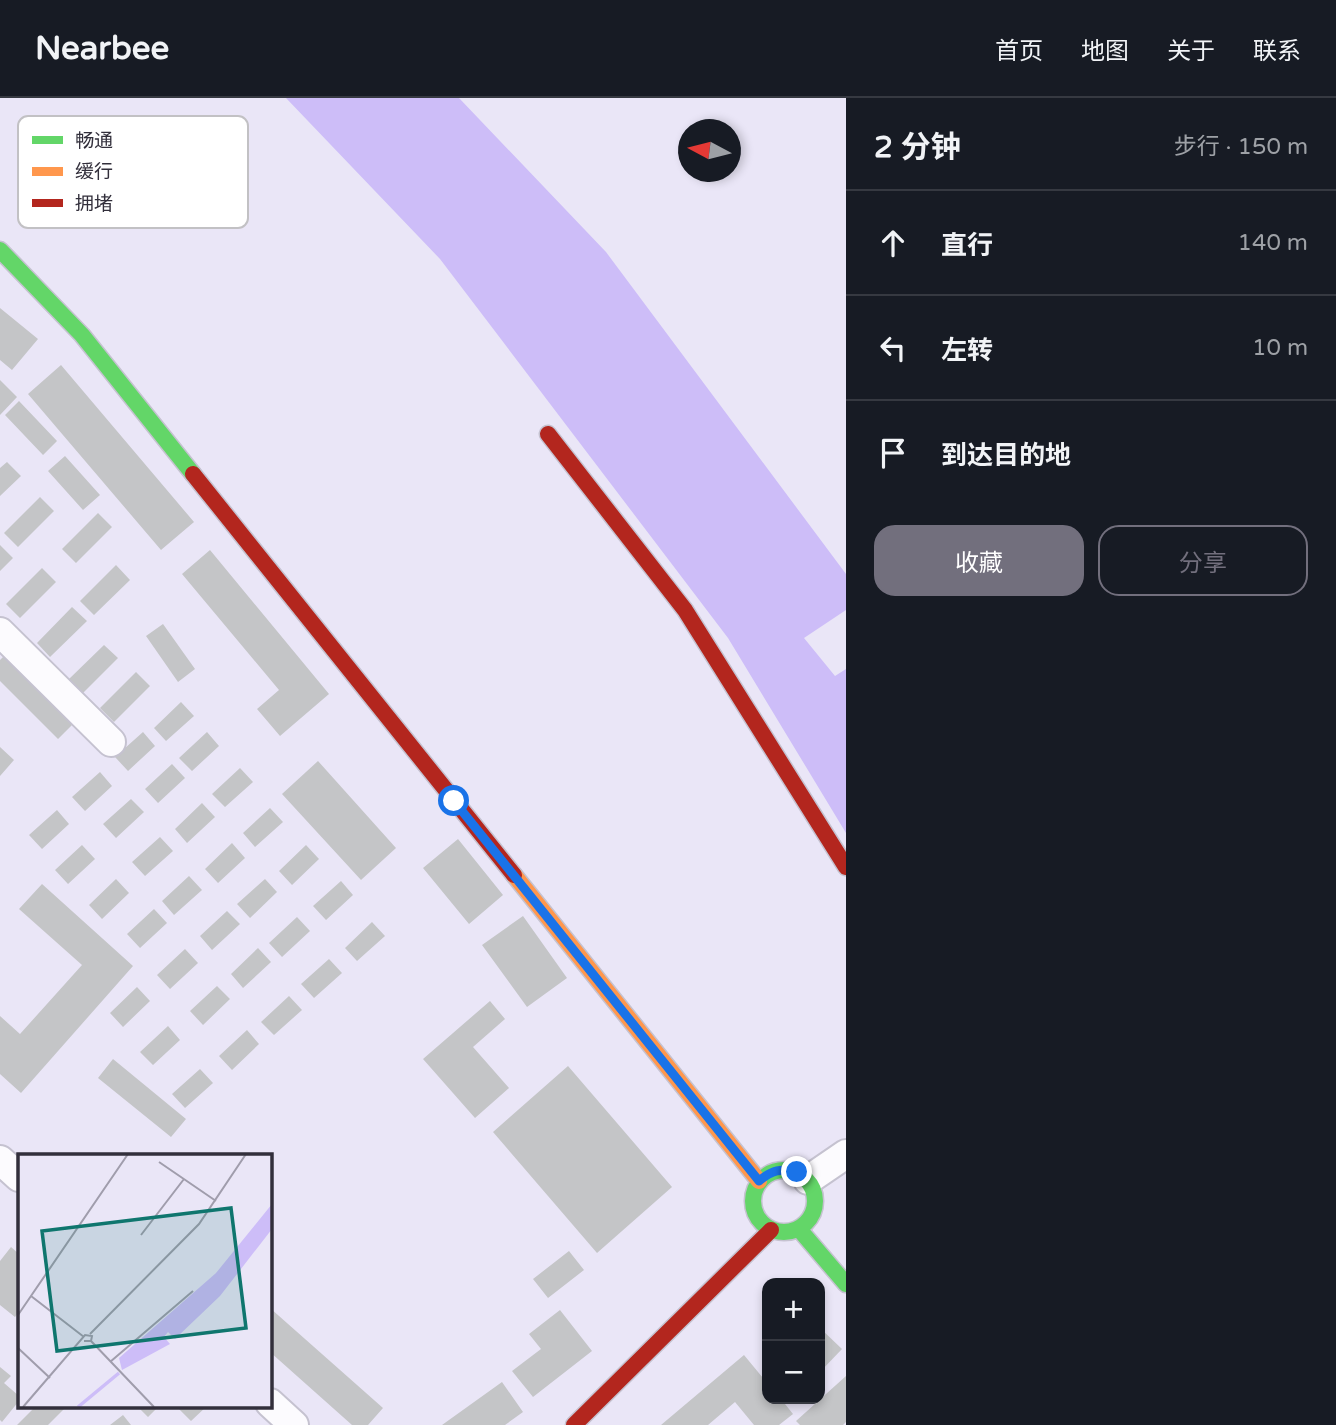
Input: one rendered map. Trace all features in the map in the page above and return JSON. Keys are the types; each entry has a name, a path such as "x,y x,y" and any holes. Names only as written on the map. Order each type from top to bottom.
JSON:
{"main road":[{"path":"0,250 91,345 759,1181"},
{"path":"548,433 685,610 846,867"},
{"path":"784,1169 797,1172 808,1180 815,1193 816,1207 810,1219 799,1229 785,1233 771,1230 760,1221 753,1208 753,1194 759,1181 770,1172 784,1169"},
{"path":"799,1229 846,1284"},
{"path":"575,1425 771,1230"}],"street":[{"path":"0,632 111,742"},
{"path":"808,1180 846,1154"},
{"path":"0,1160 18,1176"},
{"path":"271,1404 294,1425"}],"shaded area":[{"path":"286,98 459,98 606,252 846,574 846,610 804,638 835,676 846,669 846,833 728,638 440,259"}],"building":[{"path":"0,308 38,339 12,370 0,360"},
{"path":"61,365 194,522 161,550 28,394"},
{"path":"0,380 17,397 0,415"},
{"path":"19,401 57,441 43,455 5,415"},
{"path":"65,456 100,495 83,510 48,471"},
{"path":"7,462 21,476 0,496 0,468"},
{"path":"40,497 54,511 18,547 4,533"},
{"path":"98,513 112,527 76,563 62,549"},
{"path":"0,545 13,558 0,571"},
{"path":"210,550 329,694 280,736 257,709 279,690 182,574"},
{"path":"116,565 130,580 94,615 80,601"},
{"path":"42,568 56,582 20,618 6,604"},
{"path":"72,607 87,621 50,657 37,643"},
{"path":"163,624 195,669 178,682 146,636"},
{"path":"104,645 118,658 82,694 68,680"},
{"path":"4,656 72,725 58,739 0,681 0,660"},
{"path":"136,672 150,686 114,722 100,708"},
{"path":"181,702 194,716 166,741 154,728"},
{"path":"143,732 155,746 128,771 115,757"},
{"path":"207,732 219,746 192,771 179,758"},
{"path":"0,747 14,760 0,776"},
{"path":"318,761 396,848 361,880 282,794"},
{"path":"172,764 185,778 158,803 145,789"},
{"path":"240,768 253,782 225,807 212,794"},
{"path":"100,772 112,786 85,811 72,797"},
{"path":"131,799 144,812 116,838 103,824"},
{"path":"202,803 215,817 187,843 175,829"},
{"path":"270,808 283,822 255,847 243,833"},
{"path":"57,810 69,824 42,849 29,835"},
{"path":"160,837 173,851 145,876 132,862"},
{"path":"458,839 503,895 469,924 423,868"},
{"path":"232,843 245,858 218,883 205,869"},
{"path":"82,845 95,859 68,884 55,870"},
{"path":"306,845 319,859 292,885 279,871"},
{"path":"189,876 202,890 174,915 162,901"},
{"path":"116,879 129,893 102,919 89,905"},
{"path":"265,879 277,892 250,918 237,904"},
{"path":"341,881 353,895 326,920 313,906"},
{"path":"42,884 133,966 21,1093 0,1074 0,1016 20,1034 82,965 19,909"},
{"path":"154,909 167,923 140,948 127,934"},
{"path":"227,911 240,924 212,950 200,936"},
{"path":"523,916 567,978 527,1007 482,945"},
{"path":"297,917 310,931 282,957 269,943"},
{"path":"372,922 385,936 357,961 345,948"},
{"path":"258,948 271,962 243,988 231,974"},
{"path":"185,949 198,963 170,989 157,975"},
{"path":"329,959 342,973 314,998 301,984"},
{"path":"217,986 230,999 203,1025 190,1011"},
{"path":"137,987 150,1001 123,1027 110,1013"},
{"path":"289,996 302,1010 274,1035 261,1022"},
{"path":"490,1001 505,1019 473,1047 509,1088 475,1118 423,1059"},
{"path":"168,1026 180,1040 153,1065 140,1052"},
{"path":"247,1030 259,1044 232,1070 219,1056"},
{"path":"113,1059 186,1119 171,1137 98,1078"},
{"path":"568,1066 672,1187 597,1253 493,1132"},
{"path":"200,1069 213,1083 185,1108 172,1094"},
{"path":"11,1247 18,1253 18,1313 15,1317 0,1305 0,1261"},
{"path":"569,1251 584,1270 548,1298 533,1279"},
{"path":"271,1309 383,1408 368,1425 352,1425 271,1353"},
{"path":"560,1310 592,1351 533,1397 512,1371 541,1349 529,1334"},
{"path":"825,1333 842,1349 825,1367"},
{"path":"744,1355 762,1377 762,1404 785,1404 793,1414 779,1425 754,1425 735,1402 708,1425 661,1425"},
{"path":"0,1367 11,1376 4,1383 18,1395 18,1402 2,1422"},
{"path":"846,1376 846,1422 843,1425 800,1425 796,1421 815,1404 825,1404 825,1395"},
{"path":"502,1382 523,1412 505,1425 442,1425"},
{"path":"34,1408 65,1408 48,1425 17,1425"},
{"path":"139,1408 157,1408 148,1417"},
{"path":"178,1408 205,1408 191,1421"},
{"path":"123,1415 131,1425 110,1425"}],"traffic: fast":[{"path":"0,250 82,335 193,474"},
{"path":"778,1170 790,1170 806,1179 813,1189 815,1201 813,1213 806,1223 790,1232 778,1232 767,1227 758,1218 753,1207 753,1195 758,1184 767,1175 778,1170"},
{"path":"799,1229 846,1284"}],"traffic: slow":[{"path":"514,875 759,1181"}],"traffic: jam":[{"path":"548,434 685,610 846,867"},
{"path":"193,474 514,875"},
{"path":"574,1425 771,1230"}],"route":[{"path":"454,801 759,1181 770,1172 784,1169 797,1172"}]}
